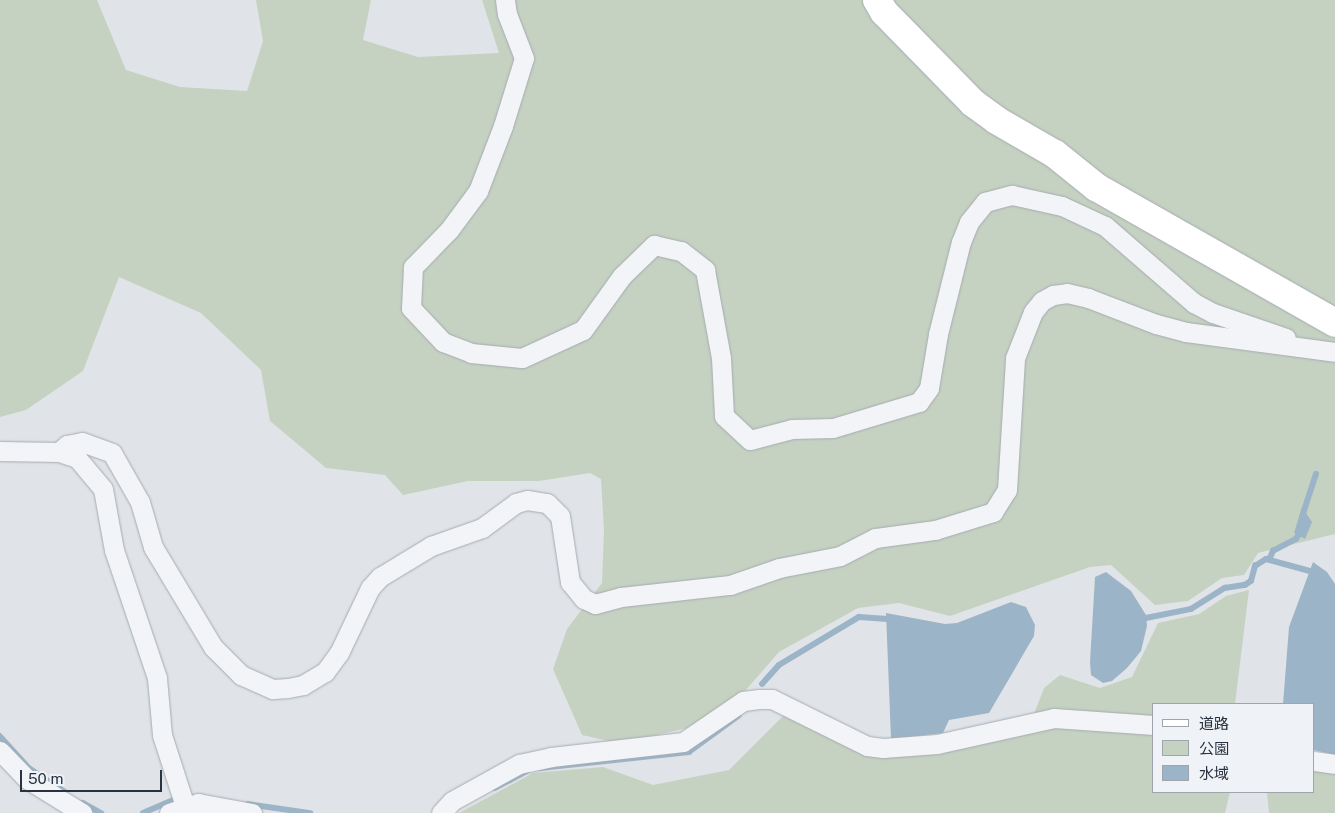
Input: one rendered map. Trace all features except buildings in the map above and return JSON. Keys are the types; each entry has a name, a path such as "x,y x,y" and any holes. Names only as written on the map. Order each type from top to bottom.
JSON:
{"street":[{"path":"505,0 507,14 524,58 502,126 478,191 449,230 412,267 411,308 443,342 471,353 522,358 583,330 622,276 654,245 680,251 705,270 721,358 724,416 750,440 792,429 833,428 919,402 929,388 938,334 960,242 969,222 985,202 1012,195 1062,206 1105,226 1194,303 1213,313 1294,341 1301,348"},
{"path":"877,0 884,12 972,103 996,120 1055,154 1096,187 1335,324"},
{"path":"59,452 67,445 82,442 112,453 140,502 153,546 213,647 241,675 273,688 288,688 303,685 325,672 339,653 370,588 380,577 431,546 482,528 516,503 527,500 547,502 560,516 570,582 584,599 595,604 621,598 730,585 779,568 840,556 876,538 935,530 993,512 1007,490 1017,350 1033,312 1042,301 1053,295 1066,292 1088,298 1156,324 1186,332 1335,352"},
{"path":"0,451 59,452 77,458 103,489 114,550 157,678 162,735 179,803 198,803 252,813"},
{"path":"441,813 452,802 519,764 552,757 683,742 743,701 759,699 772,699 867,746 883,748 937,744 1054,718 1152,725"},
{"path":"0,751 27,779 82,813"},
{"path":"1315,761 1335,764"}],"green space":[{"path":"0,0 97,0 126,70 180,87 247,91 263,41 256,0 371,0 363,40 418,57 499,53 482,0 1335,0 1335,534 1258,553 1244,575 1222,578 1188,601 1155,605 1111,565 1090,567 950,616 899,603 858,608 779,652 745,691 687,728 640,739 609,741 582,735 553,669 567,629 602,583 604,530 601,479 590,473 539,481 468,481 403,495 385,475 326,468 270,421 261,370 201,313 119,277 83,371 26,410 0,417"},
{"path":"1249,590 1235,703 1152,703 1152,793 1230,793 1225,813 459,813 533,773 603,767 653,785 729,770 785,714 865,752 1029,727 1044,688 1060,675 1100,688 1132,677 1158,623 1199,614 1226,596"},
{"path":"1315,767 1335,771 1335,813 1269,813 1267,793 1315,793"}],"water":[{"path":"1302,507 1312,522 1305,539 1294,533"},
{"path":"1313,562 1327,572 1335,584 1335,755 1315,750 1315,703 1283,703 1289,627"},
{"path":"1106,572 1131,591 1146,615 1147,626 1141,651 1127,668 1112,681 1103,683 1091,675 1090,662 1095,577"},
{"path":"1011,602 1026,607 1035,625 1034,636 989,713 949,720 943,733 891,739 886,613 945,624 957,623"}],"waterway":[{"path":"1302,517 1316,474"},
{"path":"1269,560 1273,551 1296,539 1302,529"},
{"path":"1141,619 1191,609 1225,588 1245,585 1251,581 1255,566 1266,559 1314,572"},
{"path":"762,684 779,665 859,617 891,619"},
{"path":"540,768 689,752 738,716"},
{"path":"0,736 29,768 65,792"},
{"path":"495,788 529,770"},
{"path":"143,813 180,797"},
{"path":"83,803 101,813"},
{"path":"248,804 310,813"}]}
